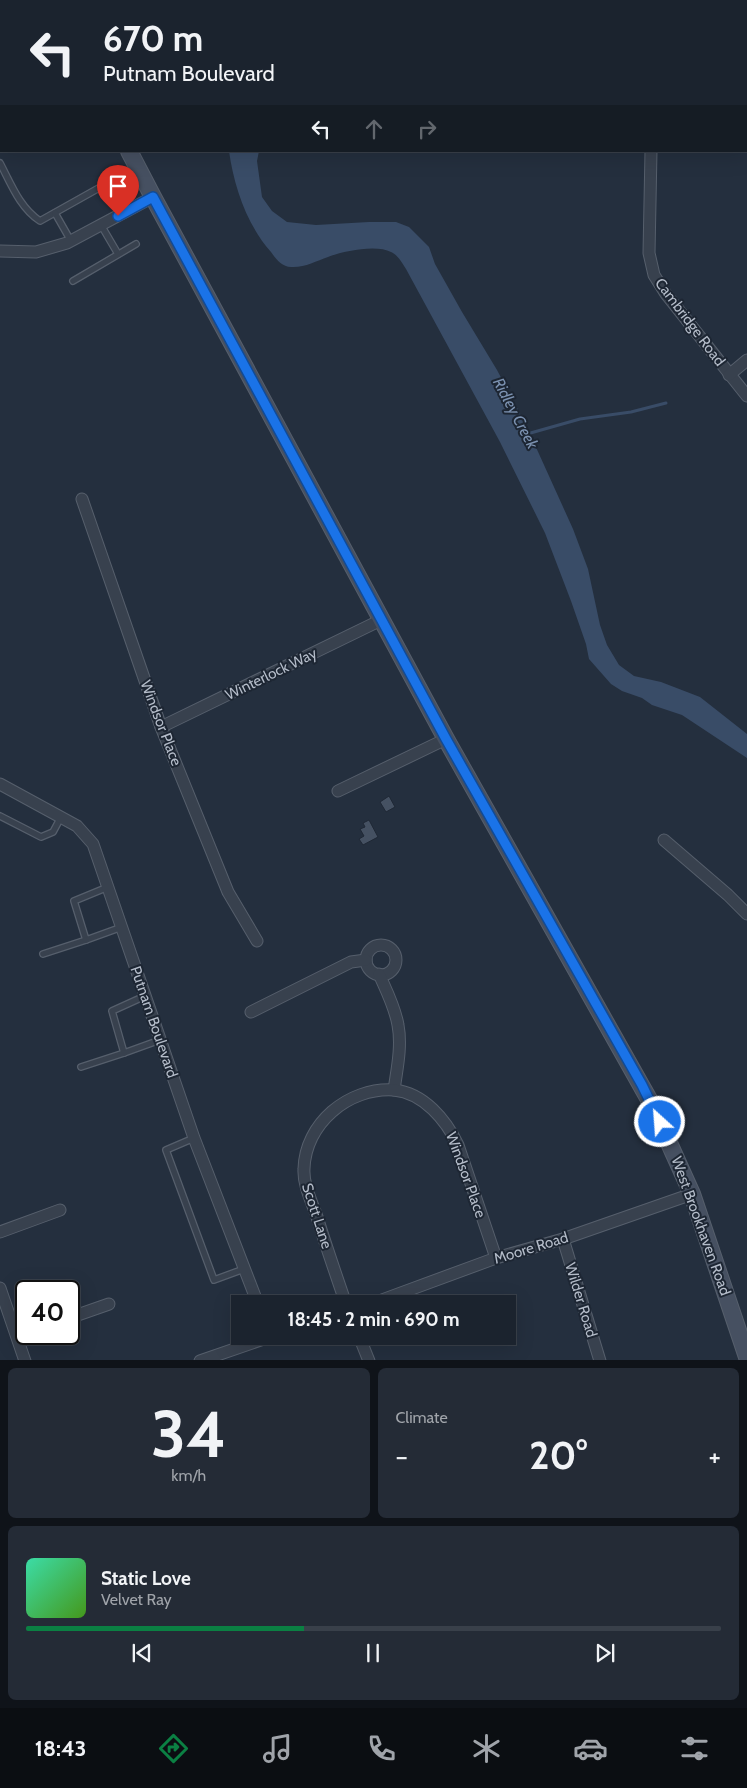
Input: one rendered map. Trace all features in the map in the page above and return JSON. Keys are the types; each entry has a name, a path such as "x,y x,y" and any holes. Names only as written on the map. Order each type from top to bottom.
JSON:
{"street":[{"name":"West Brookhaven Road","path":"130,152 446,739 651,1103 692,1194 747,1357"},
{"name":"Cambridge Road","path":"651,152 649,253 654,275 666,294 747,396"},
{"path":"0,251 36,252 70,241 153,197"},
{"path":"729,375 747,360"},
{"name":"Windsor Place","path":"82,499 161,727 228,892 256,941"},
{"name":"Winterlock Way","path":"161,727 382,620"},
{"path":"338,791 446,739"},
{"name":"Putnam Boulevard","path":"0,784 77,826 93,844 194,1138 254,1295"},
{"path":"664,840 728,895 747,914"},
{"path":"376,946 384,946 393,951 396,959 393,969 384,974 378,974 370,970 366,960 368,952 376,946"},
{"path":"251,1012 351,962 366,960"},
{"path":"378,974 395,1012 399,1027 398,1059 394,1090"},
{"name":"Windsor Place","path":"394,1090 404,1092 425,1103 441,1117 450,1129 458,1145 496,1258"},
{"name":"Scott Lane","path":"343,1295 305,1179 304,1170 307,1149 311,1138 321,1123 342,1104 359,1096 394,1090"},
{"name":"Moore Road","path":"395,1295 496,1258 563,1239 692,1194"},
{"path":"0,1232 60,1210"},
{"name":"Wilder Road","path":"563,1239 600,1360"},
{"path":"0,1288 15,1321"},
{"path":"80,1314 109,1304"},
{"path":"23,1345 26,1360"},
{"path":"200,1360 230,1356 253,1345"},
{"path":"363,1345 369,1360"}],"lane":[{"path":"0,163 19,200 31,215 40,221 106,184"},
{"path":"55,212 70,241"},
{"path":"101,225 118,254"},
{"path":"73,281 136,244"},
{"path":"0,816 42,837 53,832 61,817"},
{"path":"86,940 74,901 108,887"},
{"path":"43,954 122,928"},
{"path":"124,1053 112,1011 146,996"},
{"path":"81,1067 160,1040"},
{"path":"194,1138 166,1150 214,1280 244,1269"}],"water":[{"name":"Ridley Creek","path":"229,152 259,152 257,161 262,197 272,211 287,222 316,225 396,222 409,227 429,247 435,264 497,370 525,423 573,529 588,569 600,625 607,645 619,665 634,676 661,682 700,697 747,734 747,758 682,715 652,705 642,698 622,691 611,684 589,659 586,644 571,601 545,533 500,442 398,257 385,250 369,248 334,255 296,267 288,267 282,264 263,241 248,218 238,192"}],"building":[{"path":"389,796 395,807 386,812 380,802"},
{"path":"369,820 378,837 363,845 359,839 364,836 360,829 365,827 363,823"}],"waterway":[{"name":"Ridley Creek","path":"527,434 580,419 631,412 666,403"}],"route":[{"path":"118,216 153,197 446,739 642,1085 660,1122"}]}
